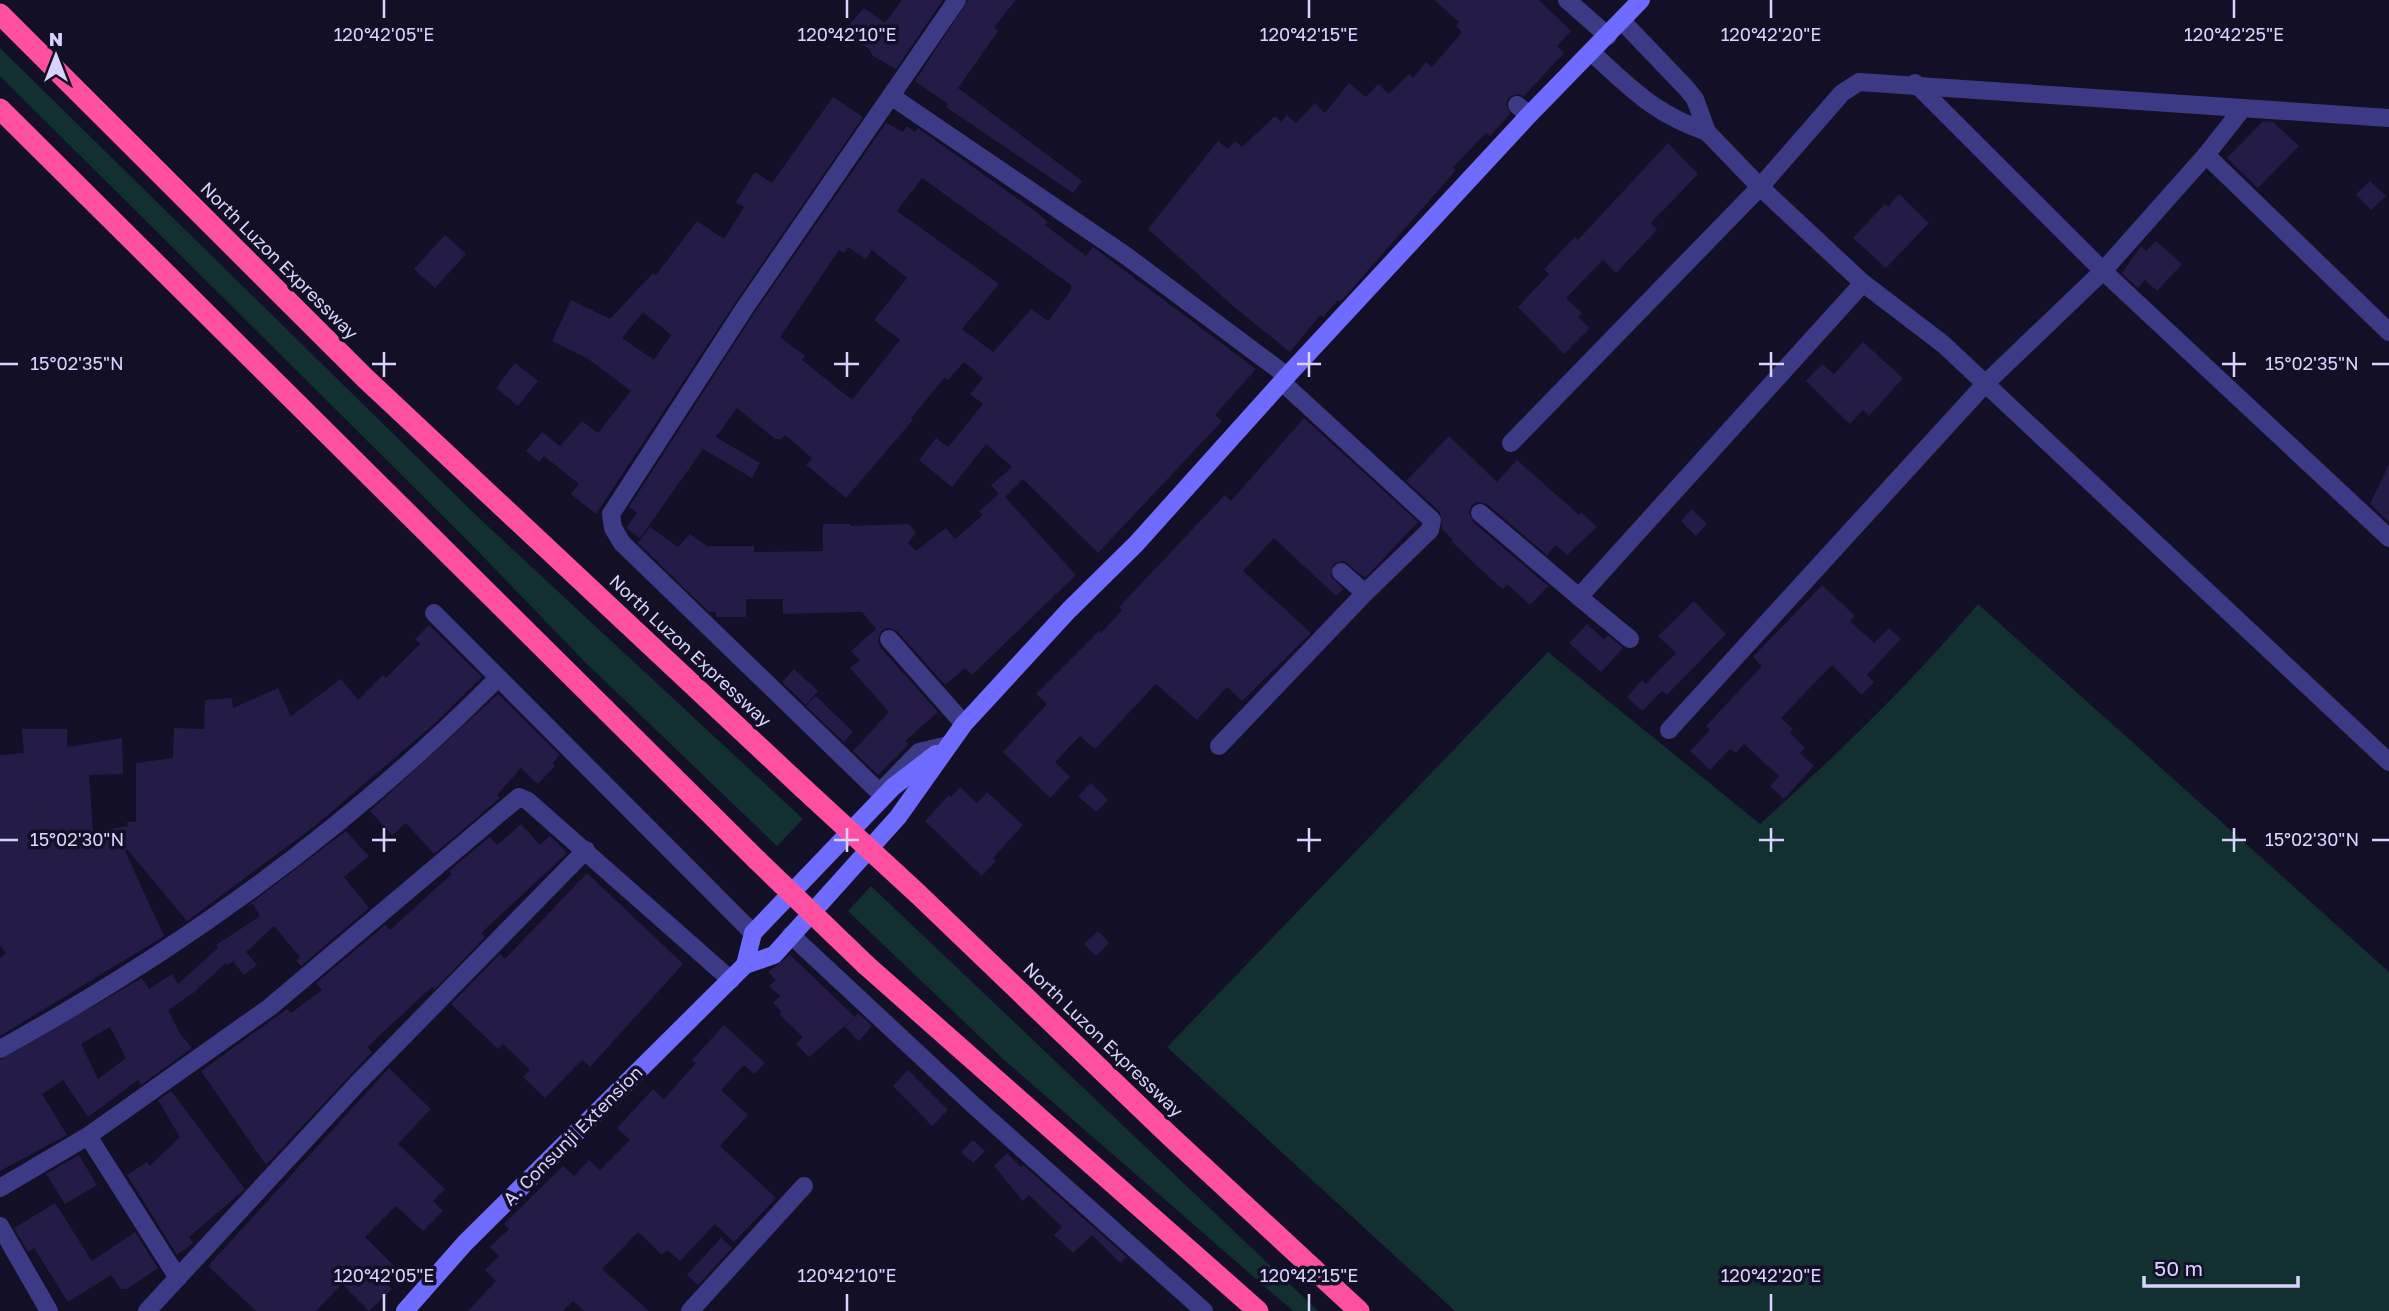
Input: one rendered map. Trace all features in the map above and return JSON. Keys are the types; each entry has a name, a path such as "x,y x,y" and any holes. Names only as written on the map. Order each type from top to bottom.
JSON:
{"highway":[{"name":"North Luzon Expressway","path":"0,14 356,369 1359,1311"},
{"path":"0,109 866,965 1258,1311"}],"main road":[{"path":"746,965 774,955 898,817 964,724 1069,610 1136,544 1523,110 1591,52 1641,0"},
{"path":"746,965 753,933 893,787 948,745"},
{"name":"A. Consunji Extension","path":"405,1311 466,1243 746,965"}],"street":[{"path":"948,745 919,752 884,788 876,789 622,543 611,519 612,509 664,428 957,0"},
{"path":"1567,0 1608,36"},
{"path":"1622,21 1687,89 1695,99 1707,132 1760,187 1863,283 1943,344 2389,762"},
{"path":"1591,52 1652,107 1677,122 1707,132"},
{"path":"1511,443 1760,187 1842,93 1859,82 1915,83 2389,118"},
{"path":"1915,83 2103,271 2389,538"},
{"path":"891,96 1125,255 1284,379 1432,520 1430,530 1365,593 1219,746"},
{"path":"1669,730 1985,384 2103,271 2206,155 2243,108"},
{"path":"2206,155 2389,332"},
{"path":"1579,597 1863,283"},
{"path":"1480,513 1630,639"},
{"path":"1341,572 1365,593"},
{"path":"434,613 753,933"},
{"path":"889,639 964,724"},
{"path":"0,1049 130,974 243,898 381,787 497,679"},
{"path":"0,1188 88,1136 270,1007 519,797 528,801 586,850 732,979"},
{"path":"147,1311 356,1085 586,850"},
{"path":"791,935 970,1102 1204,1311"},
{"path":"88,1136 178,1278"},
{"path":"690,1311 804,1186"},
{"path":"0,1226 49,1311"}],"green space":[{"path":"0,48 479,518 803,819 777,846 585,662 467,540 0,76"},
{"path":"1978,604 2389,972 2389,1311 1455,1311 1167,1047 1548,652 1760,824 1873,718"},
{"path":"871,886 1318,1311 1293,1311 1003,1059 848,911"}],"building":[{"path":"902,0 943,0 896,69 873,56 869,49 844,31 864,8 885,23"},
{"path":"968,0 1016,0 994,27 998,31 958,88 1082,181 1073,193 946,107 948,104 915,81"},
{"path":"1434,0 1539,0 1571,31 1557,46 1564,53 1524,96 1518,94 1509,97 1506,104 1510,114 1490,136 1486,133 1453,167 1456,170 1350,291 1323,317 1320,315 1290,352 1234,307 1148,229 1218,141 1228,149 1235,141 1242,147 1275,116 1281,122 1287,115 1296,123 1315,103 1325,113 1349,83 1366,97 1378,84 1389,94 1409,74 1413,78 1426,62 1432,67 1462,32 1456,26 1459,22"},
{"path":"833,97 863,117 737,300 596,514 571,494 579,484 544,456 539,462 526,451 542,432 560,446 582,421 598,433 631,391 587,358 552,341 571,300 610,319 653,273 656,275 697,221 724,239 744,207 736,202 755,172 772,183","holes":["643,312 671,335 654,360 622,338"]},
{"path":"2263,121 2273,122 2299,146 2258,188 2227,158"},
{"path":"886,123 903,132 907,126 915,132 918,128 1035,211 1048,222 1045,225 1086,256 1093,247 1256,369 1215,415 1222,421 1098,553 1023,479 1005,497 1076,575 972,675 965,668 945,685 897,631 887,628 881,631 878,641 880,647 938,712 905,741 909,744 878,775 853,751 889,712 850,668 860,660 851,651 876,629 862,612 783,614 783,599 746,599 746,617 716,617 716,612 709,612 638,543 650,527 678,547 690,534 707,546 754,546 754,552 823,551 823,524 909,524 916,533 908,543 916,551 946,528 955,539 983,515 979,511 999,494 991,485 1012,467 986,444 952,487 919,460 936,438 948,447 983,404 970,394 983,378 964,362 948,380 945,377 911,418 913,420 846,498 806,465 812,458 785,435 781,439 775,439 737,408 716,437 760,463 752,478 703,449 640,538 626,528 637,513 629,507 755,312","holes":["922,178 1071,285 1071,290 1048,321 1031,309 993,352 962,329 999,284 897,211","848,247 866,259 872,250 907,278 874,320 900,340 852,400 802,360 805,356 780,337 839,250 844,253"]},
{"path":"1668,143 1698,174 1651,223 1657,230 1616,273 1603,260 1566,298 1582,313 1578,317 1590,328 1564,354 1518,307 1549,274 1544,269 1575,237 1578,240"},
{"path":"2370,181 2386,196 2371,210 2356,194"},
{"path":"1899,194 1929,223 1886,268 1853,238 1885,204 1888,207"},
{"path":"445,235 466,254 435,288 414,269"},
{"path":"2156,241 2182,264 2157,291 2145,280 2138,288 2122,273 2141,246 2146,251"},
{"path":"1863,342 1903,378 1869,416 1863,410 1850,424 1806,381 1822,364 1834,374"},
{"path":"515,363 538,381 518,406 496,388"},
{"path":"1304,418 1418,522 1365,578 1344,561 1333,564 1331,576 1343,589 1336,596 1274,538 1243,571 1311,633 1242,701 1227,687 1197,720 1156,684 1095,749 1080,736 1055,762 1070,777 1050,798 1003,752 1047,704 1036,694 1099,631 1101,633 1122,610 1119,607 1225,495 1231,501"},
{"path":"1449,436 1497,482 1517,460 1579,515 1581,512 1597,527 1567,555 1556,545 1547,555 1487,504 1477,502 1472,505 1469,512 1473,522 1548,586 1530,605 1507,584 1503,589 1452,542 1442,529 1440,512 1406,481"},
{"path":"2389,464 2389,522 2370,504"},
{"path":"1692,509 1707,524 1696,536 1681,521"},
{"path":"1822,585 1855,616 1850,621 1874,643 1889,628 1901,639 1867,675 1874,682 1862,695 1832,665 1781,718 1793,729 1790,733 1805,748 1800,753 1814,766 1784,799 1770,786 1779,776 1744,744 1736,753 1730,749 1710,770 1690,751 1710,730 1706,726 1762,666 1753,657"},
{"path":"1694,601 1726,634 1667,695 1662,691 1642,711 1627,697 1642,680 1646,684 1676,653 1658,636"},
{"path":"1587,624 1604,640 1608,635 1623,648 1601,672 1569,643"},
{"path":"429,625 482,677 433,725 316,825 187,921 127,849 125,851 164,936 0,1036 0,958 6,953 0,946 0,755 24,753 22,729 67,729 67,747 122,738 123,774 89,775 93,832 128,826 127,822 136,822 136,763 173,758 174,728 204,729 205,700 232,698 233,708 278,688 291,716 341,679 358,700 383,675 386,678 420,644 415,639"},
{"path":"794,669 818,691 806,705 782,682"},
{"path":"498,694 560,755 552,764 555,766 538,784 521,768 497,795 500,798 434,854 406,823 392,835 370,811"},
{"path":"816,696 853,732 844,742 806,706"},
{"path":"1091,783 1108,800 1096,812 1078,796"},
{"path":"960,787 977,803 987,792 1023,825 993,858 996,861 982,876 925,821"},
{"path":"521,824 540,845 550,836 567,853 481,933 485,937 435,989 432,987 367,1047 372,1052 266,1165 201,1071 287,1009 291,1013 322,990 316,983 385,925 390,930 452,874 449,871 490,837 497,845"},
{"path":"346,831 369,856 344,877 369,908 301,966 296,960 300,957 274,926 246,952 257,965 244,975 233,961 228,965 226,963 193,993 168,1010 179,1032 192,1048 141,1085 138,1080 88,1117 63,1080 42,1094 67,1135 0,1171 0,1060 142,978 149,989 172,974 178,984 218,948 216,945 260,916 253,904 247,906","holes":["110,1027 126,1058 98,1079 81,1044"]},
{"path":"587,873 683,964 590,1067 582,1060 545,1098 523,1077 530,1070 503,1044 498,1049 451,1004 500,954 505,959"},
{"path":"1098,931 1109,943 1096,956 1084,944"},
{"path":"790,955 855,1017 809,1057 796,1044 803,1037 779,1014 782,1012 773,1003 780,996 769,986 776,980 768,972"},
{"path":"858,1013 872,1026 859,1041 845,1027"},
{"path":"724,1025 765,1063 754,1074 744,1065 721,1090 748,1115 720,1146 776,1198 734,1242 715,1224 680,1261 667,1250 662,1255 638,1232 602,1269 649,1311 584,1311 573,1301 563,1311 468,1311 496,1281 485,1270 499,1256 490,1247 509,1229 504,1224 563,1166 574,1176 589,1160 600,1170 630,1140 617,1128 653,1089 664,1099 696,1063 692,1060"},
{"path":"389,1068 431,1109 398,1144 445,1189 433,1201 443,1211 423,1231 396,1206 365,1237 394,1266 381,1279 392,1289 369,1311 342,1284 316,1311 256,1311 208,1266"},
{"path":"908,1070 948,1110 932,1126 893,1086"},
{"path":"171,1091 245,1189 189,1237 193,1243 177,1255 127,1175 147,1162 150,1166 180,1137 158,1100"},
{"path":"973,1140 985,1151 973,1163 961,1152"},
{"path":"1007,1153 1127,1257 1120,1263 1092,1235 1073,1253 1054,1235 1062,1227 1029,1195 1023,1201 994,1166"},
{"path":"79,1155 97,1185 65,1204 46,1174"},
{"path":"55,1203 92,1261 135,1232 158,1268 127,1289 121,1289 111,1275 68,1302 34,1248 28,1252 14,1228"},
{"path":"721,1238 732,1248 698,1285 687,1275"}]}
